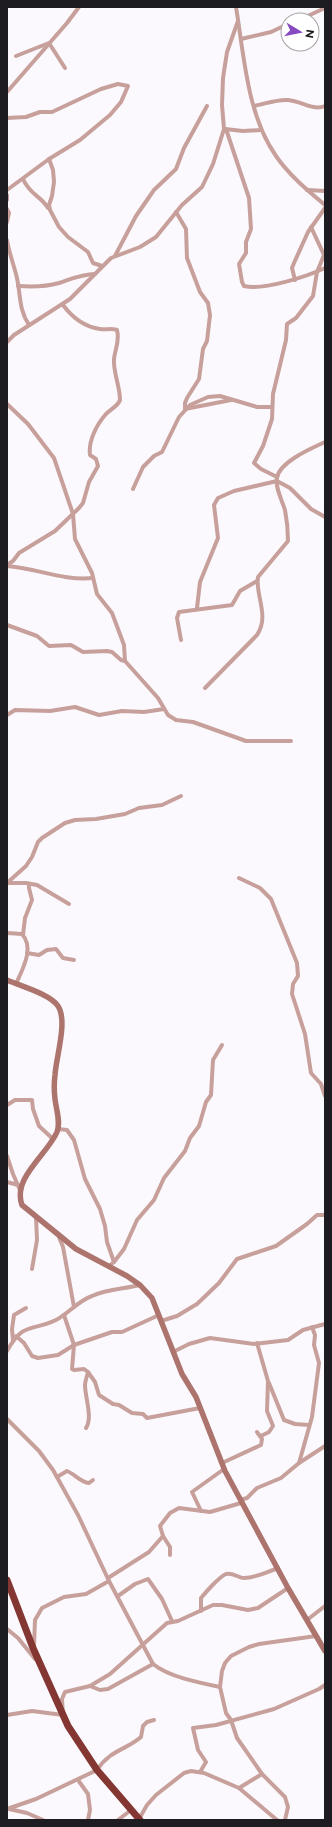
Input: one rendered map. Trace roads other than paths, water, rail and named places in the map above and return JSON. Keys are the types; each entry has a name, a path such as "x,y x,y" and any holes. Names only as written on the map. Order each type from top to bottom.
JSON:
{"highway":[{"path":"7,1580 63,1715 97,1770 140,1819"}],"street":[{"path":"7,92 79,7"},
{"path":"236,7 254,106 261,130 276,156 289,173 306,190 325,205"},
{"path":"238,20 227,52 223,78 222,105 225,129 249,198 251,228 246,242 246,253 242,257 239,264 242,282 244,286 252,287 295,280 325,268"},
{"path":"241,39 270,32 280,28"},
{"path":"16,56 49,43"},
{"path":"49,43 65,68"},
{"path":"7,118 26,117 44,112 52,112 101,89 118,84 128,86 124,97 114,111 80,140 49,159 7,190"},
{"path":"254,106 287,100 304,103 314,108 325,106"},
{"path":"115,256 136,216 154,190 176,169 184,148 207,106"},
{"path":"225,129 243,131 261,130"},
{"path":"7,342 14,335 63,305 102,266 115,256 140,247 156,237 176,212 205,181 225,129"},
{"path":"49,159 53,170 54,182 49,205 50,210"},
{"path":"23,179 32,193 50,210 63,232 88,252 93,263 102,266"},
{"path":"7,183 12,187"},
{"path":"306,190 325,191"},
{"path":"7,195 7,200"},
{"path":"295,280 292,268 294,263 311,227 325,208"},
{"path":"7,209 7,222"},
{"path":"176,212 186,229 187,258 200,292 208,303 210,315 207,341 202,349 199,379 187,398 185,403 186,409"},
{"path":"311,227 325,256 317,272 313,296 296,318 287,324 286,340 274,387 271,424 263,446 254,463 255,466 290,488 311,509 325,517"},
{"path":"7,240 18,286 21,312 29,326"},
{"path":"18,286 39,287 58,283 78,276 95,274"},
{"path":"7,565 13,561 19,553 55,531 83,503 89,482 98,466 96,459 90,455 90,442 103,417 120,400 115,377 114,358 118,339 117,330 95,328 82,323 63,305"},
{"path":"133,489 143,467 154,456 162,452 165,443 186,409 195,402 208,397 220,396 257,406 272,407"},
{"path":"186,409 193,409 202,405 231,400"},
{"path":"7,404 28,424 52,456 73,514 75,539 93,578 97,594 108,607 114,619 124,645 125,661"},
{"path":"181,640 177,614 181,611 197,608 212,609 232,605 240,591 257,580 284,548 288,541 286,513 277,479 279,472 286,463 325,442"},
{"path":"197,608 200,582 218,538 214,511 215,501 234,491 277,479"},
{"path":"7,565 18,566 66,578 93,578"},
{"path":"206,688 259,632 262,605 257,580"},
{"path":"7,625 38,636 49,646 71,645 83,652 112,652 121,660 125,661 158,698 171,718 192,722 244,740 291,741"},
{"path":"7,714 15,710 50,711 75,707 99,715 122,711 144,712 164,709"},
{"path":"7,883 31,860 38,842 65,823 75,820 96,819 121,815 139,808 162,805 181,796"},
{"path":"240,878 260,888 271,899 281,928 294,954 298,973 293,984 292,994 305,1034 311,1073 321,1084 325,1096"},
{"path":"7,883 37,885 69,904"},
{"path":"16,984 28,948 23,935 25,916 32,904 29,884"},
{"path":"7,933 17,933 23,935"},
{"path":"27,953 38,955 47,950 56,949 63,958 74,960"},
{"path":"7,980 50,999 59,1007 61,1015 61,1035 56,1062 54,1089 58,1129 53,1139 19,1187"},
{"path":"109,1266 124,1249 136,1220 154,1200 164,1178 184,1153 190,1138 199,1126 206,1102 211,1095 214,1060 222,1045"},
{"path":"7,1105 15,1100 32,1100 34,1113 39,1126 53,1139"},
{"path":"58,1129 67,1130 74,1140 85,1179 105,1226 107,1242 114,1262"},
{"path":"7,1156 19,1187 22,1205 76,1249 127,1276 140,1285 152,1298 182,1374 200,1408 224,1469 288,1588 325,1651"},
{"path":"7,1182 19,1187"},
{"path":"7,1332 14,1335 24,1343 32,1356 36,1358 58,1355 74,1345 112,1332 122,1332 160,1318 177,1316 197,1304 219,1283 237,1259 276,1246 308,1224 317,1215 325,1214"},
{"path":"32,1269 37,1240 36,1217"},
{"path":"59,1236 63,1247 74,1307"},
{"path":"14,1335 53,1321 86,1299 100,1293 140,1285"},
{"path":"7,1351 13,1341 14,1315 26,1308"},
{"path":"64,1315 74,1345 72,1369 84,1368 95,1382 99,1395 113,1404 119,1405 134,1414 143,1414 147,1418 200,1408"},
{"path":"173,1352 189,1344 210,1338 236,1342 258,1343 290,1340 300,1332 325,1324"},
{"path":"299,1463 309,1425 319,1363 314,1345 315,1335 312,1327"},
{"path":"258,1343 269,1383 284,1420 295,1424 309,1425"},
{"path":"86,1428 88,1424 88,1407 85,1384 88,1372"},
{"path":"261,1436 268,1432 272,1427 267,1411 269,1383"},
{"path":"7,1419 39,1451 57,1477 78,1515 108,1579 153,1664 165,1671 194,1681 220,1687"},
{"path":"222,1463 262,1445 263,1441 257,1432"},
{"path":"170,1555 170,1547 163,1536 160,1526 170,1513 183,1508 213,1512 241,1502 257,1488 281,1478 299,1463 325,1446"},
{"path":"201,1511 192,1492 224,1469"},
{"path":"57,1477 67,1471 75,1474 85,1482 89,1483 93,1480"},
{"path":"34,1648 35,1620 42,1608 64,1597 86,1594 149,1552 163,1536"},
{"path":"201,1611 201,1598 209,1588 224,1575 230,1574 245,1578 260,1575 278,1568"},
{"path":"118,1596 139,1582 148,1579 162,1599 172,1621"},
{"path":"7,1715 32,1711 63,1715 62,1699 65,1692 90,1686 110,1674 167,1623 178,1621 218,1604 242,1610 258,1608 288,1588"},
{"path":"307,1620 325,1606"},
{"path":"7,1630 18,1638 43,1666"},
{"path":"285,1820 288,1807 285,1797 262,1774 237,1738 231,1720 226,1713 220,1687 224,1663 233,1654 259,1644 316,1636"},
{"path":"90,1686 100,1690 108,1689 153,1664"},
{"path":"200,1772 206,1762 198,1750 193,1728 209,1727 284,1705 325,1685"},
{"path":"8,1809 36,1799 97,1770 102,1763 113,1754 141,1737 143,1726 154,1720"},
{"path":"140,1819 151,1800 184,1773 191,1771 200,1772 238,1788 276,1820"},
{"path":"238,1788 262,1774"},
{"path":"78,1780 88,1794 90,1810 88,1820"},
{"path":"8,1809 27,1813 43,1820"},
{"path":"118,1820 131,1810"}]}
